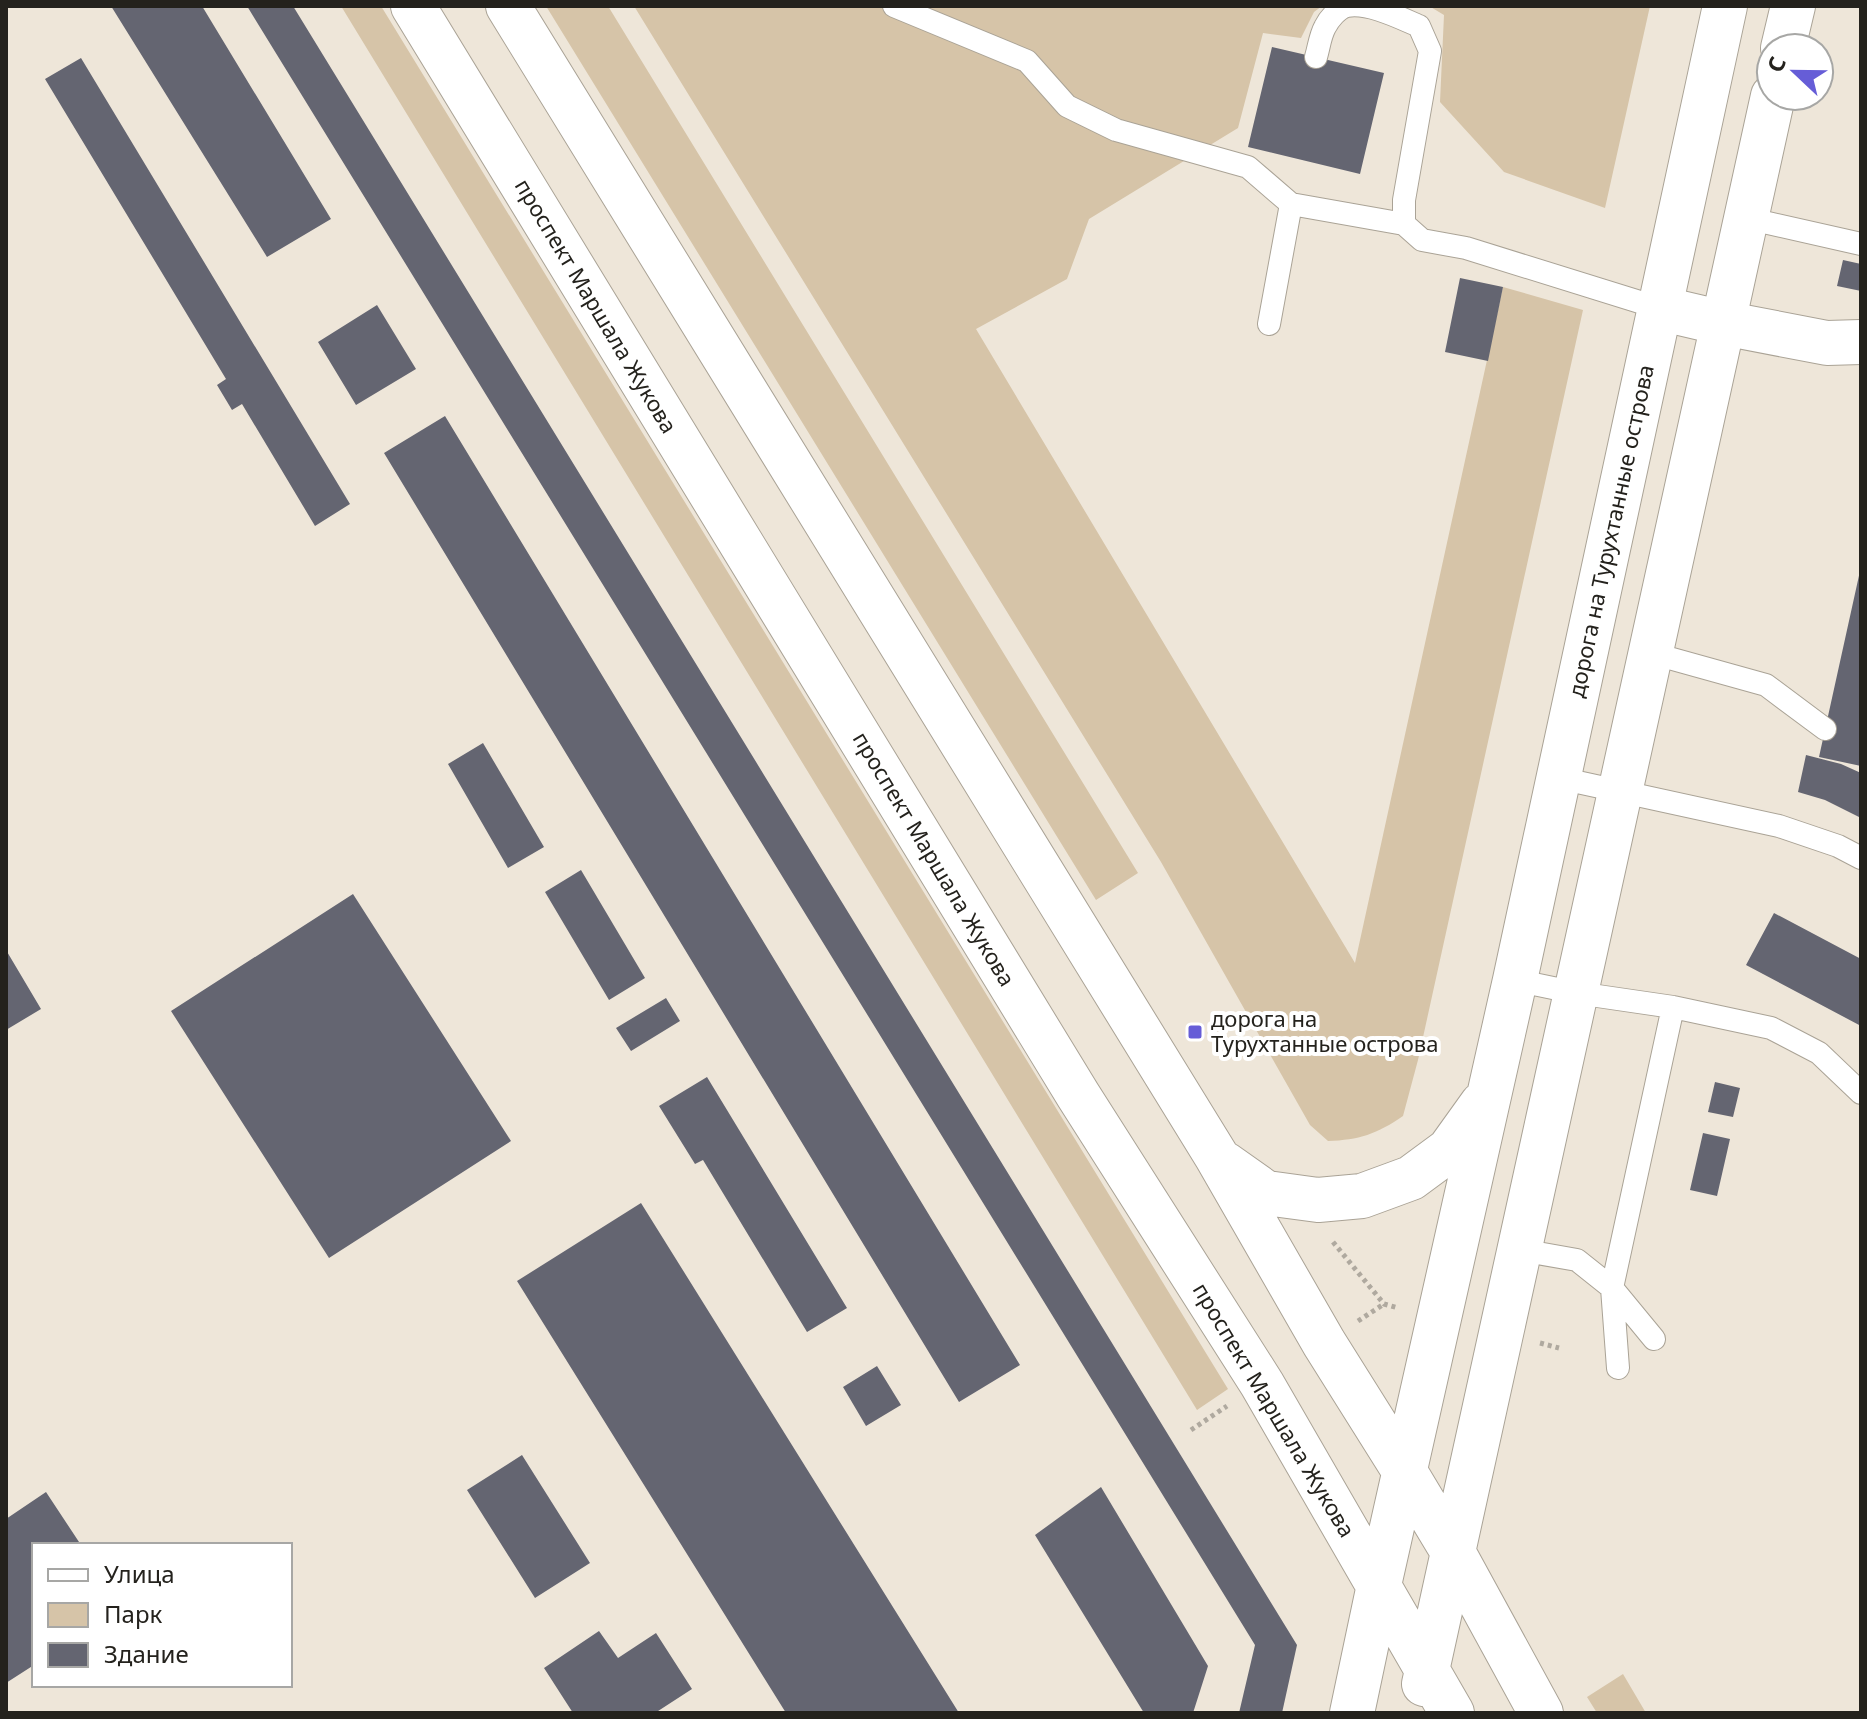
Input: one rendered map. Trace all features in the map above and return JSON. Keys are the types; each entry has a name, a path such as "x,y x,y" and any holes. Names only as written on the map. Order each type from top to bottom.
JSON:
{"main road":[{"name":"проспект Маршала Жукова","path":"413,6 1070,1081 1262,1384 1452,1713"},
{"path":"508,6 1217,1157 1324,1343 1453,1552 1541,1713"},
{"name":"дорога на Турухтанные острова","path":"1352,1713 1515,980 1725,6"},
{"path":"1787,32 1793,6"},
{"path":"1418,1713 1769,112"},
{"path":"1659,308 1827,343 1861,342"},
{"path":"1217,1157 1266,1193 1318,1200 1362,1196 1411,1178 1449,1150 1489,1094"}],"lane":[{"path":"894,6 1027,61 1067,106 1116,130 1248,167 1291,204 1404,224 1422,240 1466,248 1659,308"},
{"path":"1316,57 1323,29 1346,6 1367,7 1393,14 1419,26 1430,51 1404,200 1404,224"},
{"path":"1269,324 1291,204"},
{"path":"1746,218 1861,244"},
{"path":"1651,653 1766,685 1825,729"},
{"path":"1559,778 1779,826 1838,846 1861,858"},
{"path":"1515,980 1673,1007 1771,1028 1819,1053 1861,1093"},
{"path":"1618,1368 1612,1288 1673,1007"},
{"path":"1520,1250 1577,1260 1612,1288 1654,1339"}],"path":[{"path":"1325,1232 1384,1304 1352,1326"},
{"path":"1540,1343 1559,1348"},
{"path":"1191,1430 1229,1405"}],"green space":[{"path":"341,6 381,6 1228,1389 1197,1410"},
{"path":"546,6 608,6 1138,873 1096,900"},
{"path":"634,6 1322,6 1314,12 1301,38 1263,33 1238,128 1089,219 1067,279 976,329 1355,963 1503,287 1583,310 1418,1060 1403,1116 1367,1135 1339,1140 1328,1141 1310,1125 1161,862"},
{"path":"1429,6 1650,6 1605,208 1504,172 1440,102 1444,15"},
{"path":"1623,1674 1646,1713 1597,1713 1587,1697"}],"building":[{"path":"111,6 202,6 331,219 267,257"},
{"path":"247,6 293,6 1297,1645 1282,1713 1239,1713 1255,1645"},
{"path":"1272,47 1384,73 1360,174 1248,147"},
{"path":"81,58 350,504 315,526 242,404 232,410 217,385 226,379 45,79"},
{"path":"1843,260 1861,264 1861,291 1837,286"},
{"path":"1460,278 1503,287 1488,361 1445,352"},
{"path":"377,305 416,369 356,405 318,342"},
{"path":"445,416 1020,1365 959,1402 384,453"},
{"path":"1861,571 1861,766 1819,757"},
{"path":"483,743 544,847 508,868 448,764"},
{"path":"1806,755 1861,773 1861,818 1825,800 1798,792"},
{"path":"581,870 645,978 609,1000 545,892"},
{"path":"353,894 511,1141 329,1258 171,1011"},
{"path":"1774,913 1861,959 1861,1026 1746,965"},
{"path":"6,950 41,1009 6,1030"},
{"path":"666,998 680,1021 631,1051 616,1028"},
{"path":"707,1077 847,1308 807,1332 703,1160 695,1164 659,1106"},
{"path":"1715,1082 1740,1088 1733,1117 1708,1112"},
{"path":"1703,1133 1730,1139 1717,1196 1690,1190"},
{"path":"641,1203 959,1713 786,1713 517,1281"},
{"path":"877,1366 901,1405 866,1426 843,1387"},
{"path":"522,1455 590,1563 535,1598 467,1490"},
{"path":"1101,1487 1208,1666 1193,1713 1144,1713 1035,1535"},
{"path":"46,1492 80,1543 32,1543 32,1666 6,1683 6,1519"},
{"path":"599,1631 618,1658 656,1633 692,1689 655,1713 573,1713 544,1668"}],"place":[{"name":"дорога на Турухтанные острова","path":"1195,1032"}]}
